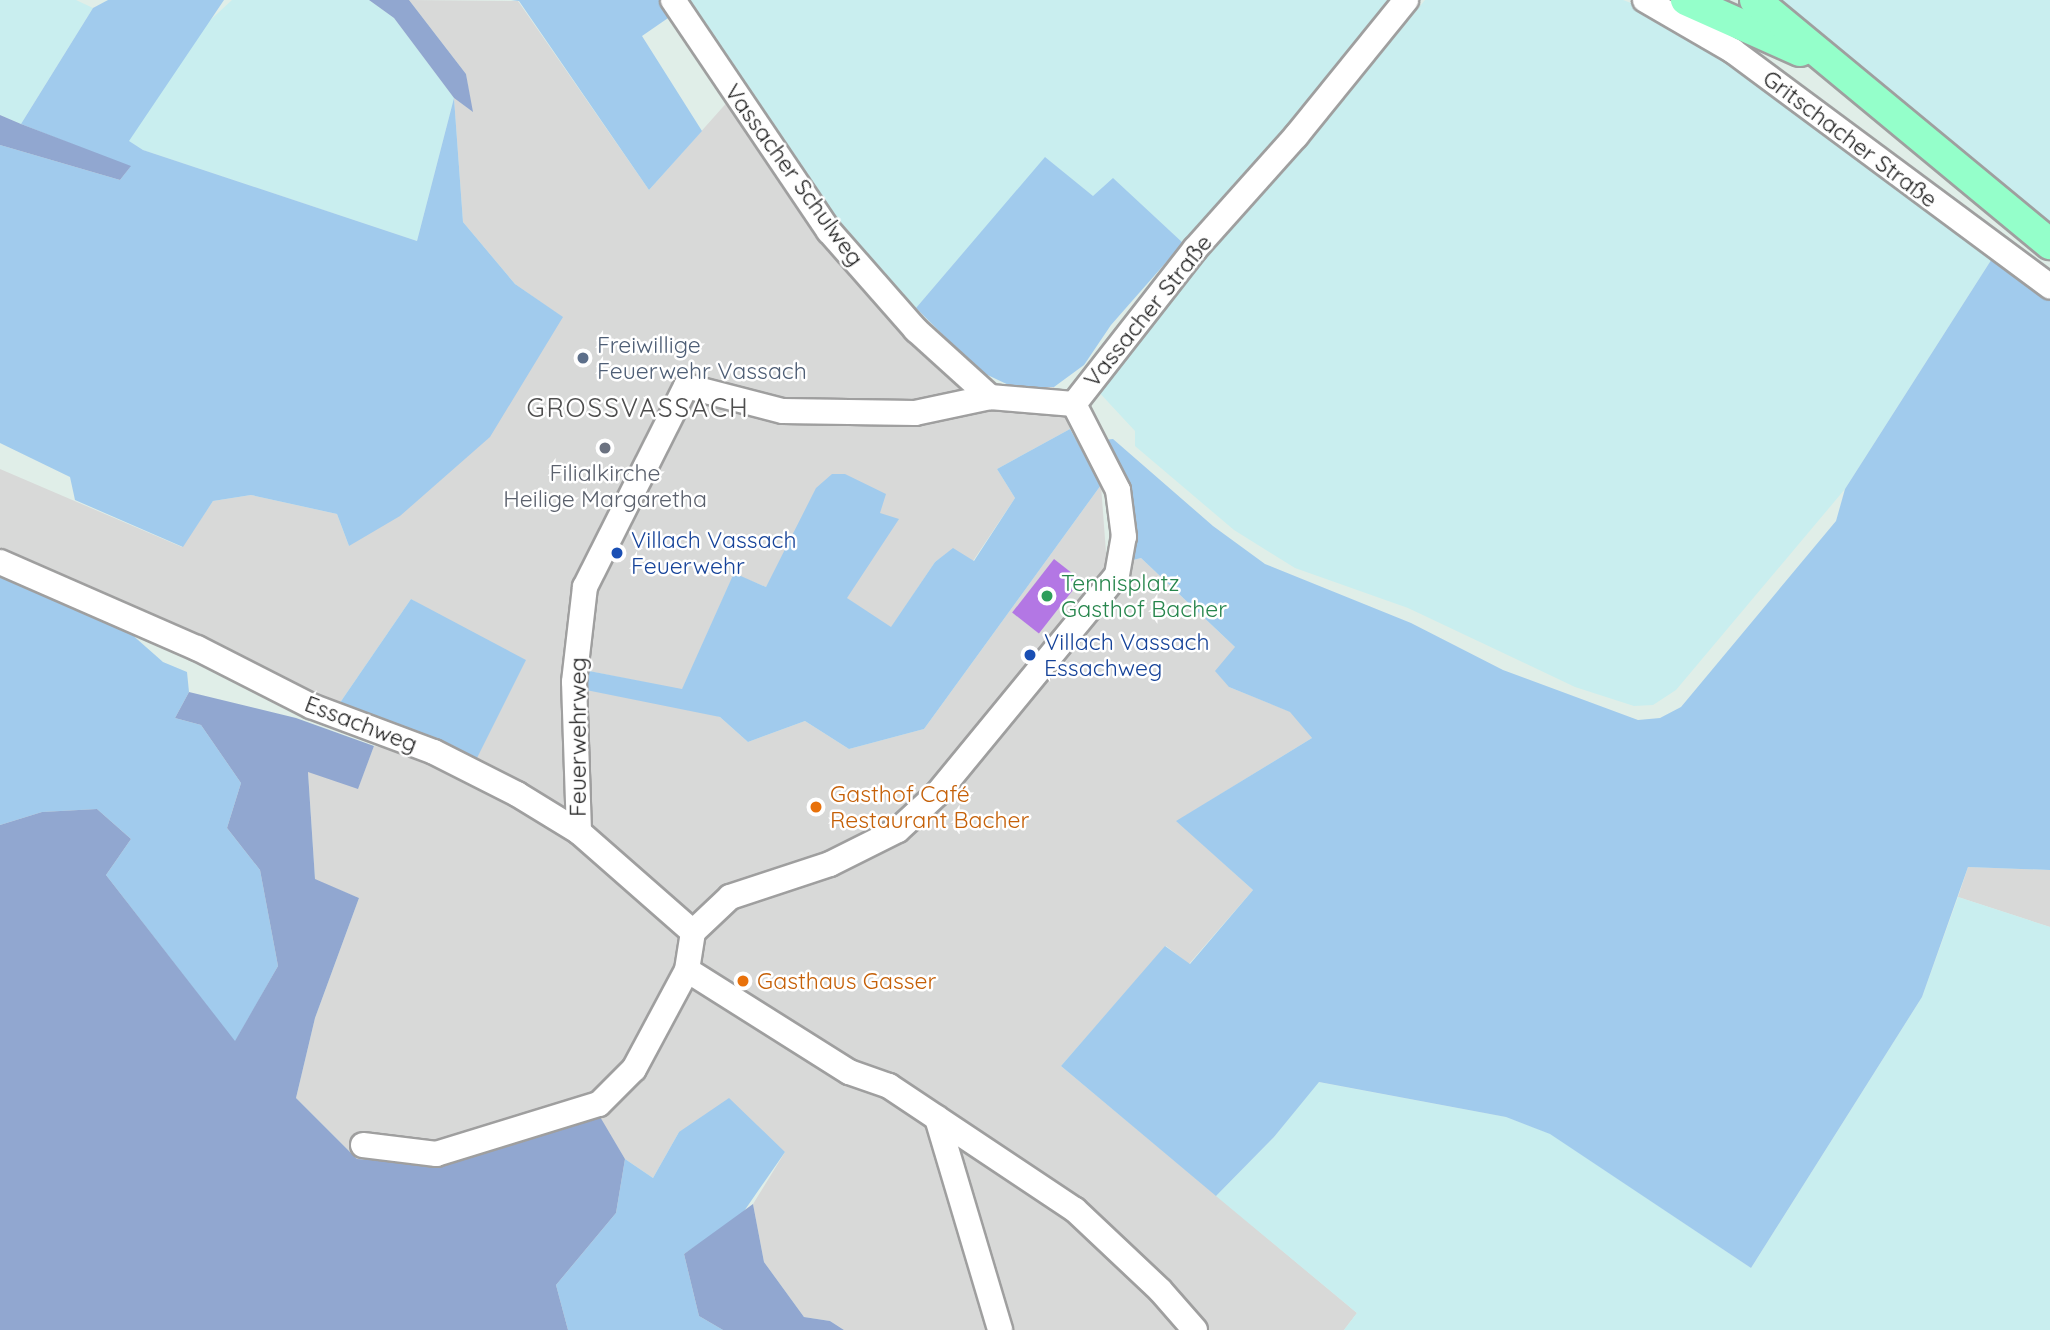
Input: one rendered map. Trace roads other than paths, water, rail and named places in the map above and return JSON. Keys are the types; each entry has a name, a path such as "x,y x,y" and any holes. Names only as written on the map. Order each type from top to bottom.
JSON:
{"main road":[{"path":"1686,0 1832,65"},
{"path":"1755,0 2050,244"}],"street":[{"name":"Vassacher Schulweg","path":"673,0 830,231 916,330 990,397"},
{"name":"Vassacher Straße","path":"693,932 730,897 830,864 898,830 937,794 1117,575 1124,537 1118,490 1074,404 1195,249 1296,136 1406,0"},
{"name":"Gritschacher Straße","path":"1645,0 1733,51 2050,286"},
{"name":"Feuerwehrweg","path":"579,832 574,682 585,587 686,386 783,411 915,412 990,397"},
{"path":"990,397 1074,404"},
{"name":"Essachweg","path":"0,562 197,648 311,706 434,752 517,794 579,832 693,932"},
{"path":"363,1145 436,1154 599,1104 634,1069 687,970 693,932"},
{"path":"687,970 849,1072 889,1086 1075,1210 1160,1290 1195,1330"},
{"path":"937,1118 1000,1330"}],"place":[{"name":"Freiwillige Feuerwehr Vassach","path":"583,358"},
{"name":"Filialkirche Heilige Margaretha","path":"605,448"},
{"name":"Villach Vassach Feuerwehr","path":"617,553"},
{"name":"Tennisplatz Gasthof Bacher","path":"1047,596"},
{"name":"Villach Vassach Essachweg","path":"1030,655"},
{"name":"Gasthof Café Restaurant Bacher","path":"816,807"},
{"name":"Gasthaus Gasser","path":"743,981"}],"district":[{"name":"GROSSVASSACH","path":"638,408"}]}
